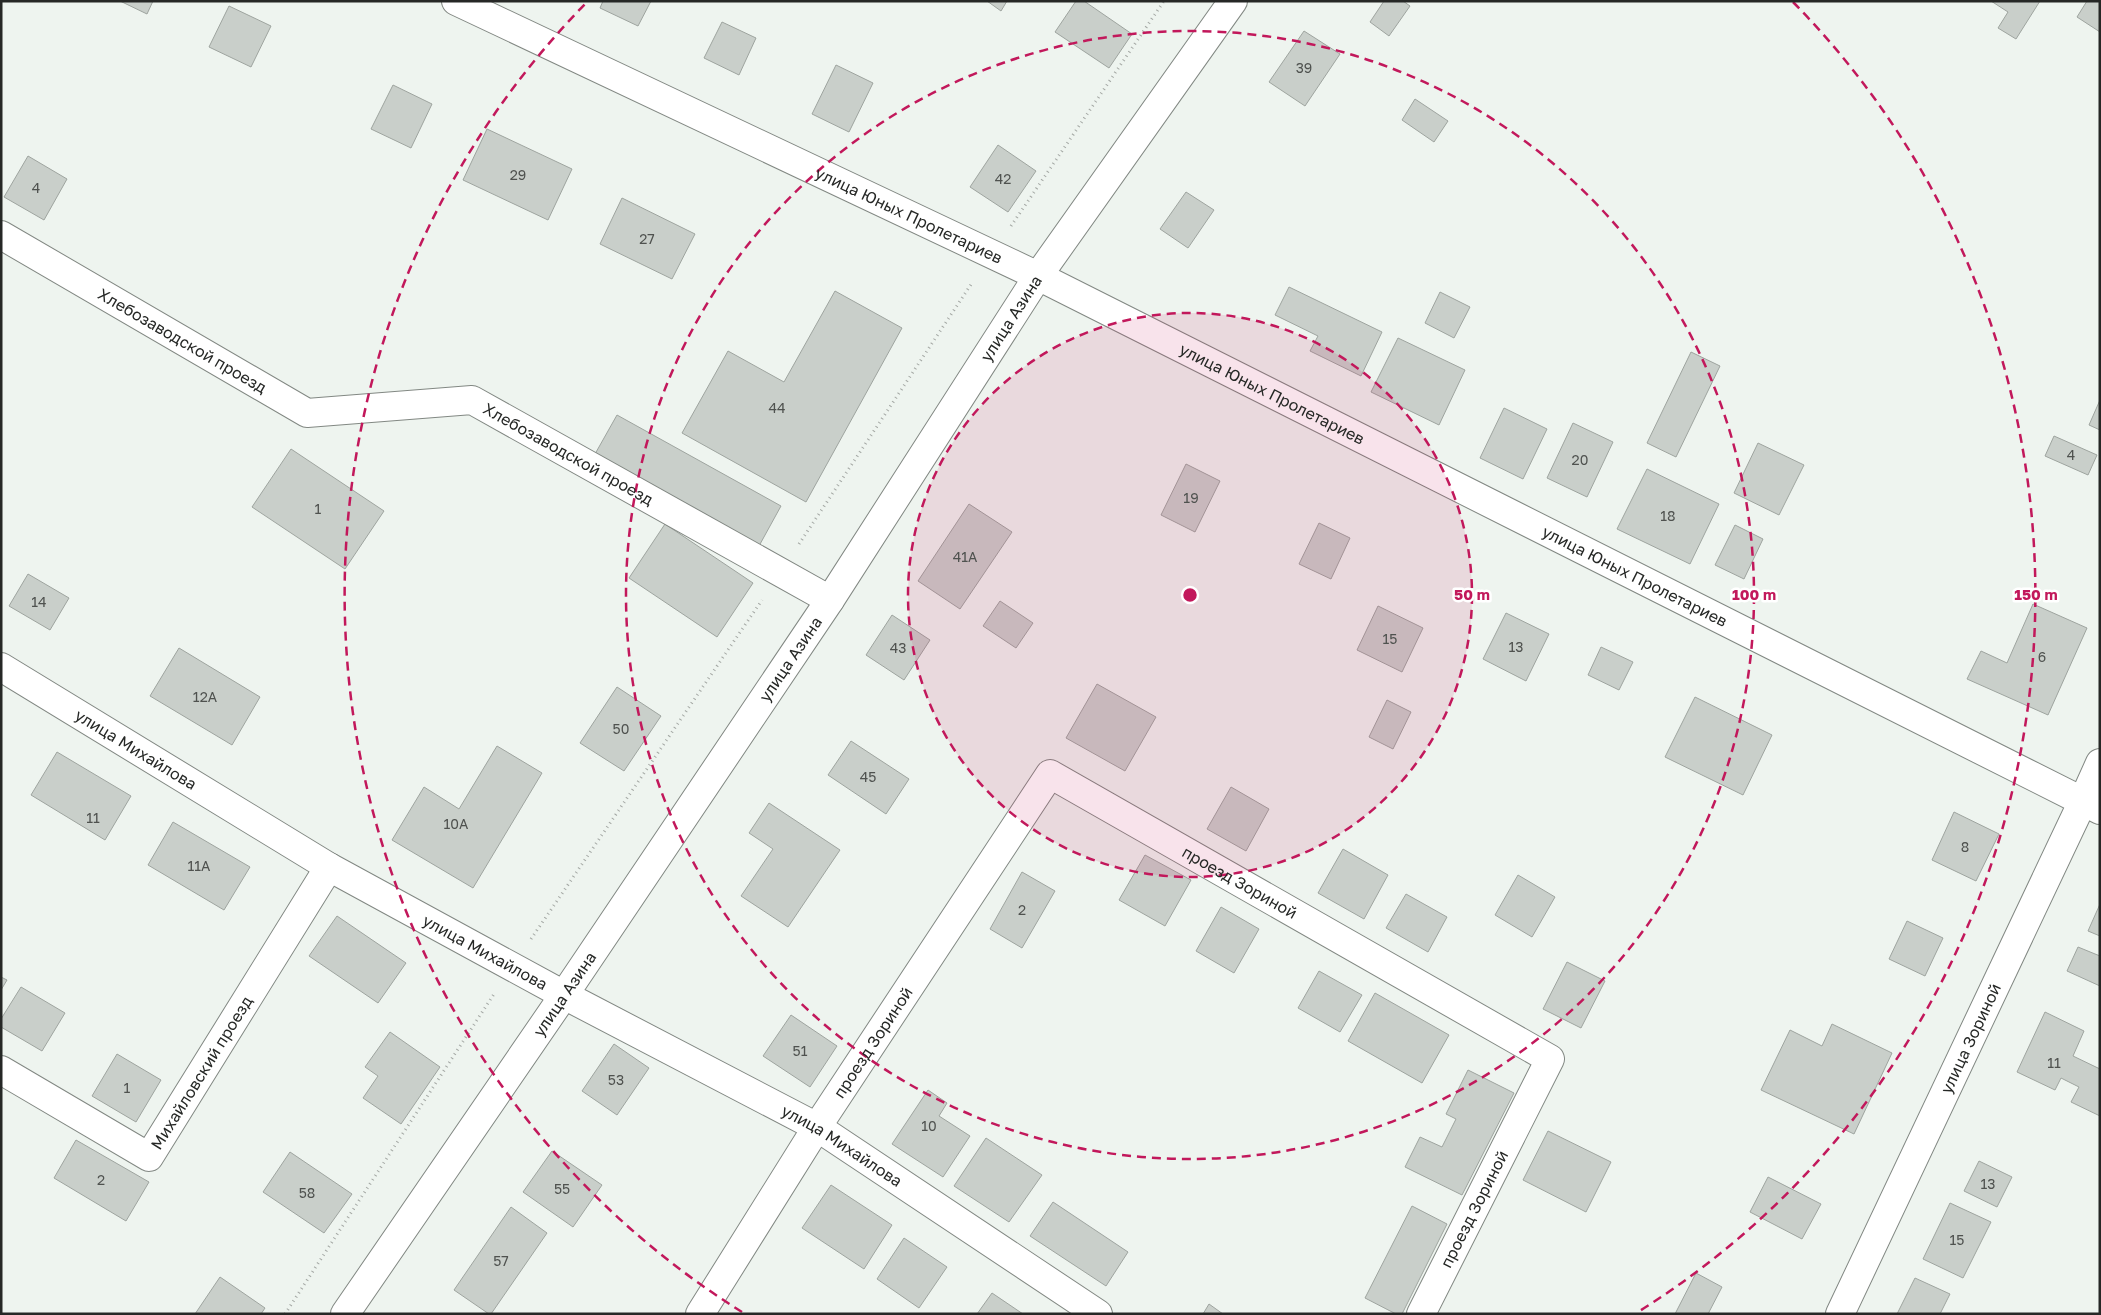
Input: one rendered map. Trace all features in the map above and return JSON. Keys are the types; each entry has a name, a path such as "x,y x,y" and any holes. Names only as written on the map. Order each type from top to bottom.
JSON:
{"street":[{"name":"улица Юных Пролетариев","path":"456,1 1038,276 2091,806"},
{"name":"улица Азина","path":"345,1314 564,995 830,600 1038,276 1233,1"},
{"name":"Хлебозаводской проезд","path":"1,235 307,413 472,400 830,600"},
{"name":"улица Михайлова","path":"1,667 329,867 564,995 817,1127 1098,1314"},
{"name":"улица Зориной","path":"1840,1314 2091,806 2100,763"},
{"name":"проезд Зориной","path":"817,1127 1050,774 1550,1059 1421,1314"},
{"name":"Михайловский проезд","path":"1,1070 150,1157 329,867"},
{"path":"700,1314 817,1127"}],"path":[{"path":"285,1314 512,966 781,573 991,254 1164,1"}],"building":[{"path":"120,1 153,1 147,14"},
{"path":"603,1 651,1 638,26 600,8"},
{"path":"987,1 1007,1 1001,11"},
{"path":"1076,1 1084,1 1132,34 1109,68 1055,32"},
{"path":"1384,1 1403,1 1410,6 1389,36 1370,22"},
{"path":"1991,1 2040,1 2016,39 1998,28 2008,12"},
{"path":"2087,1 2100,1 2100,32 2077,17"},
{"path":"229,6 271,26 251,67 209,47"},
{"path":"722,22 756,38 739,75 704,58"},
{"path":"1304,31 1340,54 1305,106 1269,82"},
{"path":"836,65 873,83 849,132 812,114"},
{"path":"393,85 432,104 411,148 371,129"},
{"path":"1415,99 1448,121 1434,142 1402,120"},
{"path":"487,129 572,169 548,220 463,180"},
{"path":"998,145 1036,171 1008,212 970,187"},
{"path":"28,156 67,179 44,220 4,197"},
{"path":"1186,192 1214,210 1188,248 1160,229"},
{"path":"622,198 695,234 672,279 600,244"},
{"path":"1289,287 1382,332 1361,376 1310,351 1318,336 1275,315"},
{"path":"835,291 902,328 806,502 682,433 728,351 784,382"},
{"path":"1440,292 1470,307 1454,338 1425,323"},
{"path":"1398,338 1465,370 1439,425 1371,392"},
{"path":"1691,352 1720,366 1676,457 1647,443"},
{"path":"2100,400 2100,430 2089,425"},
{"path":"1504,408 1547,429 1523,479 1480,458"},
{"path":"617,415 781,506 759,546 595,454"},
{"path":"1573,423 1613,442 1587,497 1547,478"},
{"path":"2054,436 2097,455 2088,475 2045,456"},
{"path":"1758,443 1804,465 1779,515 1734,493"},
{"path":"291,449 384,511 345,569 252,507"},
{"path":"1186,464 1220,481 1195,532 1161,515"},
{"path":"1647,469 1719,504 1690,564 1617,529"},
{"path":"969,504 1012,532 960,609 918,581"},
{"path":"1319,523 1350,538 1331,579 1299,564"},
{"path":"665,524 753,583 717,637 629,578"},
{"path":"1735,525 1763,539 1744,579 1715,565"},
{"path":"28,574 69,598 50,630 9,606"},
{"path":"1000,601 1033,623 1016,648 983,626"},
{"path":"2033,604 2087,628 2048,715 1967,679 1981,651 2007,663"},
{"path":"1378,606 1423,628 1402,672 1357,650"},
{"path":"1506,613 1549,634 1526,681 1483,659"},
{"path":"892,615 930,640 904,680 866,655"},
{"path":"1601,647 1633,662 1619,690 1588,675"},
{"path":"179,648 260,697 232,745 150,696"},
{"path":"1097,684 1156,717 1125,771 1066,738"},
{"path":"617,687 661,716 624,771 580,743"},
{"path":"1695,697 1772,735 1743,795 1665,757"},
{"path":"1387,700 1411,712 1393,749 1369,737"},
{"path":"851,741 909,779 886,814 828,775"},
{"path":"497,746 542,773 473,888 392,840 424,787 459,809"},
{"path":"57,752 131,796 105,840 31,795"},
{"path":"1231,787 1269,809 1246,851 1207,829"},
{"path":"769,803 840,850 788,927 741,896 773,849 749,833"},
{"path":"1954,812 1999,834 1976,881 1932,860"},
{"path":"173,822 250,867 224,910 148,865"},
{"path":"1343,849 1388,875 1364,919 1318,893"},
{"path":"1145,855 1191,880 1165,926 1119,900"},
{"path":"1022,872 1055,891 1022,948 990,929"},
{"path":"1518,875 1555,897 1532,937 1495,915"},
{"path":"1406,894 1447,917 1428,952 1386,928"},
{"path":"2100,904 2100,936 2088,931"},
{"path":"1221,907 1259,929 1234,973 1196,951"},
{"path":"337,916 406,963 378,1003 309,956"},
{"path":"1907,921 1943,938 1925,976 1889,959"},
{"path":"2078,947 2100,956 2100,986 2067,971"},
{"path":"1567,962 1605,981 1581,1028 1543,1009"},
{"path":"1319,971 1362,995 1340,1032 1298,1008"},
{"path":"1,977 7,980 1,990"},
{"path":"21,987 65,1013 42,1051 1,1027 1,1019"},
{"path":"1375,993 1449,1035 1422,1083 1348,1041"},
{"path":"2045,1012 2084,1031 2073,1056 2100,1069 2100,1116 2071,1102 2079,1087 2061,1078 2055,1090 2017,1072"},
{"path":"791,1015 837,1046 810,1087 763,1056"},
{"path":"1832,1024 1892,1053 1854,1134 1761,1090 1790,1030 1822,1046"},
{"path":"390,1032 440,1067 401,1124 363,1098 378,1076 365,1067"},
{"path":"614,1044 649,1068 617,1115 582,1091"},
{"path":"117,1054 161,1080 136,1122 92,1096"},
{"path":"1468,1070 1514,1093 1462,1195 1405,1167 1420,1137 1442,1147 1456,1119 1446,1114"},
{"path":"928,1090 947,1103 939,1116 970,1136 943,1177 892,1144"},
{"path":"1548,1131 1611,1162 1586,1212 1523,1180"},
{"path":"986,1138 1042,1175 1009,1222 954,1186"},
{"path":"76,1140 149,1182 126,1221 54,1178"},
{"path":"552,1151 602,1185 573,1227 523,1192"},
{"path":"290,1152 352,1194 324,1233 263,1192"},
{"path":"1979,1161 2012,1177 1997,1207 1964,1191"},
{"path":"1768,1177 1821,1204 1802,1239 1750,1212"},
{"path":"831,1185 892,1225 864,1269 802,1228"},
{"path":"1053,1202 1128,1252 1106,1286 1030,1236"},
{"path":"1950,1203 1991,1222 1963,1278 1923,1259"},
{"path":"1412,1206 1447,1224 1402,1314 1396,1314 1365,1298"},
{"path":"511,1207 547,1233 491,1314 489,1314 454,1290"},
{"path":"904,1238 947,1267 919,1308 877,1279"},
{"path":"1696,1273 1722,1287 1708,1314 1675,1314"},
{"path":"220,1277 265,1308 261,1314 195,1314"},
{"path":"1915,1278 1950,1294 1940,1314 1897,1314"},
{"path":"992,1293 1023,1314 977,1314"},
{"path":"1209,1304 1223,1314 1203,1314"}]}
